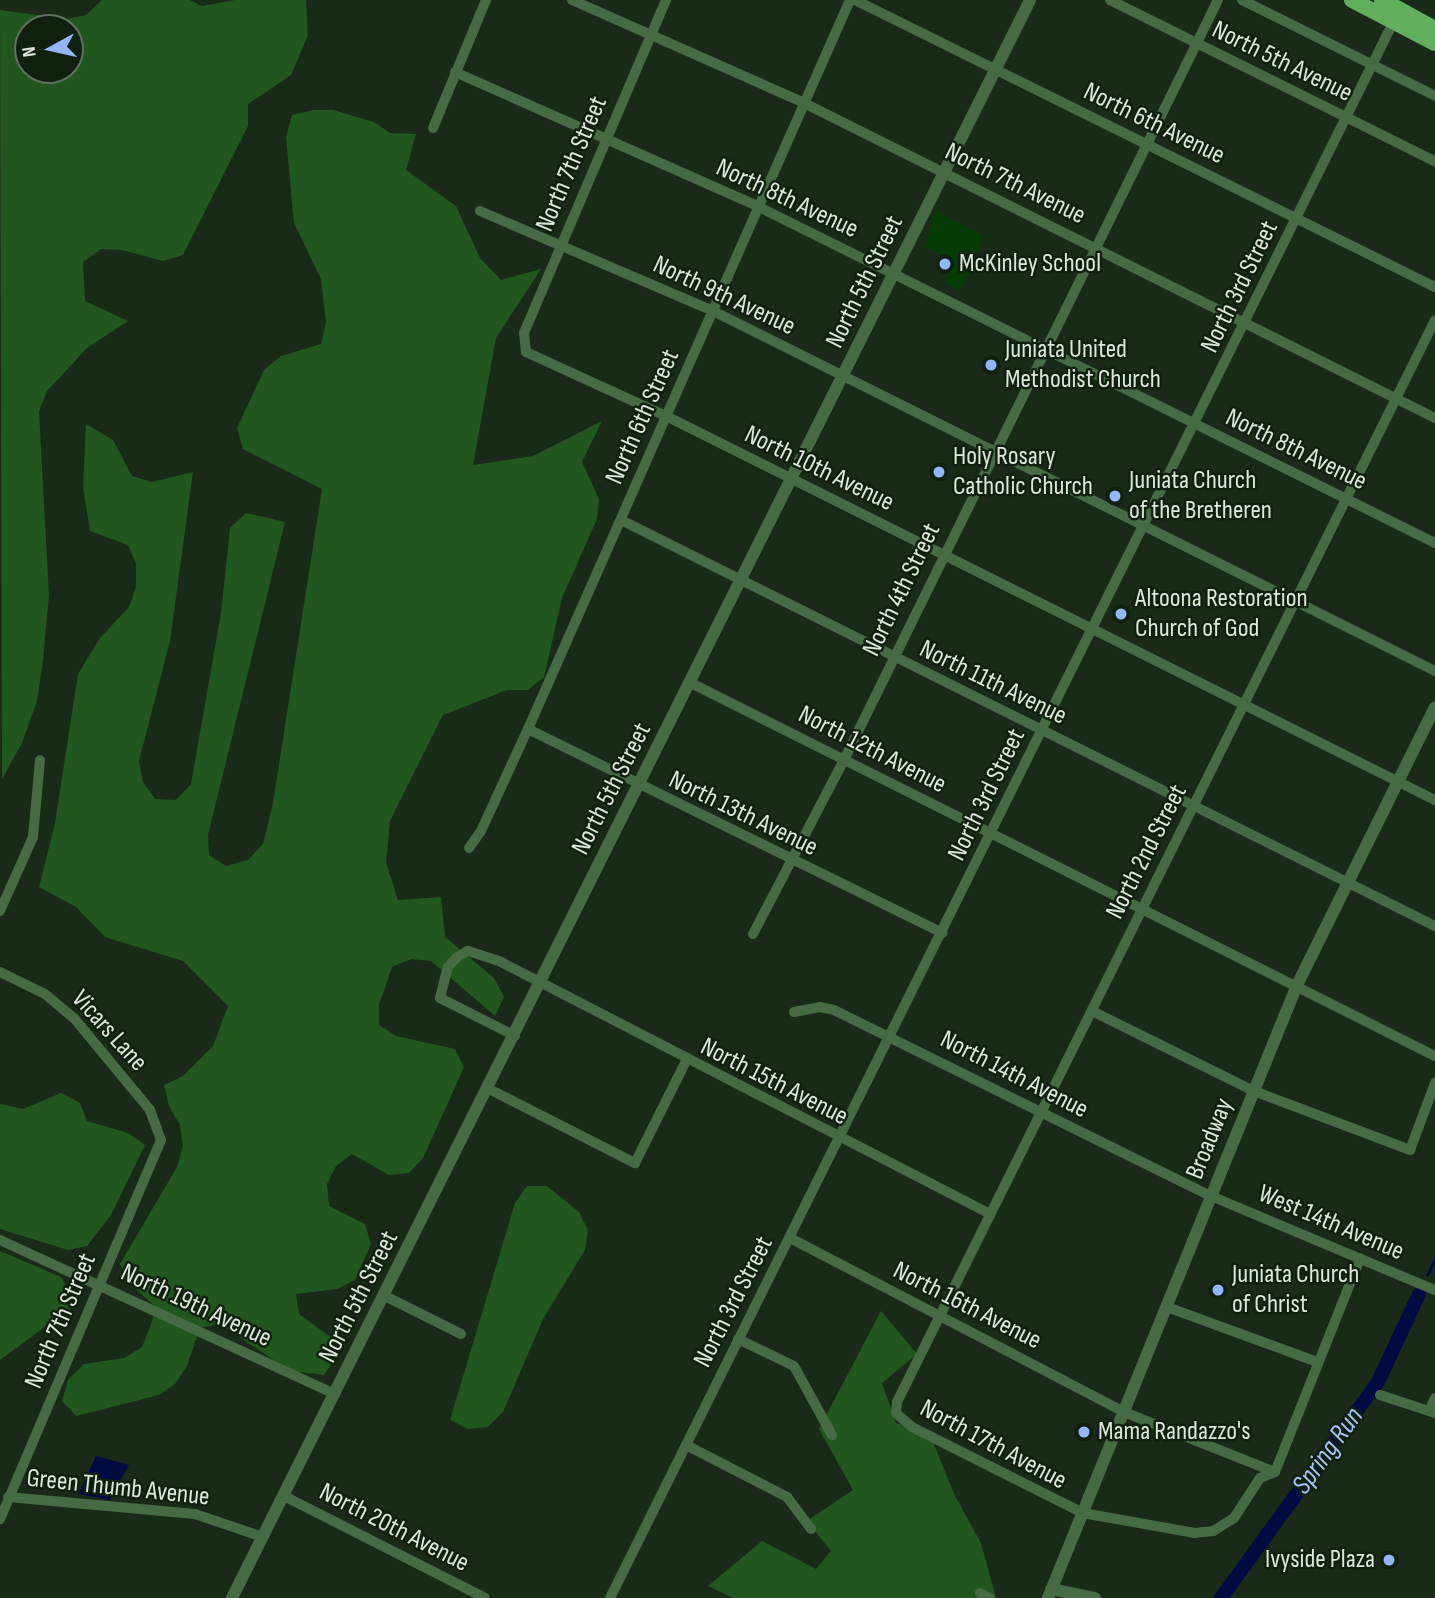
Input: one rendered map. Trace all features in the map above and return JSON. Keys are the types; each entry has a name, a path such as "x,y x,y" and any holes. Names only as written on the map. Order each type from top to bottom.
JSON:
{"main road":[{"path":"1352,0 1435,29"},
{"path":"1382,0 1397,15 1435,43"}],"street":[{"path":"433,128 486,0"},
{"name":"North 7th Avenue","path":"572,0 804,103 1435,418"},
{"name":"North 7th Street","path":"522,347 604,140 666,0"},
{"name":"North 6th Street","path":"469,848 481,831 528,729 850,0"},
{"name":"North 6th Avenue","path":"855,0 1435,287"},
{"name":"North 5th Street","path":"232,1598 489,1089 1030,0"},
{"name":"North 5th Avenue","path":"1110,0 1435,161"},
{"name":"North 4th Street","path":"752,934 844,760 1043,349 1218,0"},
{"path":"1242,0 1435,96"},
{"name":"North 3rd Street","path":"610,1598 1397,15"},
{"name":"North 8th Avenue","path":"455,72 759,207 1435,543"},
{"name":"North 9th Avenue","path":"480,211 713,311 1435,671"},
{"name":"North 2nd Street","path":"897,1402 1435,320"},
{"name":"North 10th Avenue","path":"522,347 531,356 666,416 1435,800"},
{"name":"North 11th Avenue","path":"621,520 1435,926"},
{"name":"North 12th Avenue","path":"691,683 1435,1056"},
{"name":"Broadway","path":"1049,1594 1297,985 1435,706"},
{"name":"North 13th Avenue","path":"528,729 789,860 942,933"},
{"path":"0,911 33,836 40,760"},
{"name":"North 15th Avenue","path":"514,1036 440,998 448,967 468,951 479,952 686,1061 990,1214"},
{"name":"Vicars Lane","path":"0,972 45,993 74,1018 150,1110 161,1140"},
{"name":"North 14th Avenue","path":"794,1012 820,1007 834,1010 1211,1196"},
{"path":"1092,1011 1254,1091 1410,1150 1435,1083"},
{"path":"489,1089 635,1163 686,1061"},
{"name":"North 7th Street","path":"0,1519 161,1140"},
{"name":"West 14th Avenue","path":"1211,1196 1435,1290"},
{"name":"North 16th Avenue","path":"790,1238 1124,1412 1275,1472"},
{"name":"North 19th Avenue","path":"0,1240 335,1394"},
{"path":"1083,1513 1195,1533 1213,1531 1234,1518 1260,1478 1275,1472 1360,1258"},
{"path":"385,1296 461,1334"},
{"path":"1167,1307 1317,1362"},
{"path":"738,1339 794,1366 832,1435"},
{"path":"1380,1395 1432,1412 1435,1398"},
{"name":"North 17th Avenue","path":"897,1402 895,1413 912,1427 1083,1513"},
{"path":"686,1445 787,1497 811,1529"},
{"name":"North 20th Avenue","path":"284,1496 485,1598"},
{"name":"Green Thumb Avenue","path":"8,1497 195,1514 263,1536"},
{"path":"1049,1594 1095,1598"}],"green space":[{"path":"102,0 190,0 202,6 235,0 306,0 308,35 291,75 248,104 248,126 183,255 163,261 122,250 101,249 83,262 85,301 128,321 87,348 47,391 39,411 49,595 43,660 37,701 22,743 2,779 0,10 29,14 14,14 14,84 84,84 84,15"},
{"path":"313,110 333,110 374,122 390,133 416,134 406,170 456,206 480,258 501,280 541,269 496,338 473,465 533,456 602,421 582,462 599,499 597,519 562,598 544,677 528,690 507,690 443,715 390,821 386,862 398,900 441,897 445,937 494,978 504,997 495,1016 431,961 411,959 392,967 379,1005 379,1025 396,1036 455,1049 464,1067 423,1158 409,1173 389,1175 352,1154 336,1166 327,1184 329,1206 365,1224 371,1244 355,1280 337,1289 296,1294 299,1314 332,1338 335,1359 324,1375 290,1371 220,1324 200,1328 187,1366 175,1384 159,1395 76,1416 62,1401 68,1380 84,1364 124,1358 142,1347 150,1327 156,1307 130,1284 120,1264 177,1167 183,1146 180,1125 169,1106 164,1085 183,1076 213,1046 228,1006 183,961 105,937 76,907 39,887 55,823 78,674 100,638 129,607 136,587 136,564 128,545 90,531 83,487 86,424 113,440 132,476 152,482 193,472 170,641 139,761 143,782 155,799 176,800 191,784 221,613 230,528 246,513 285,522 208,835 209,855 226,866 248,860 263,844 273,803 322,489 243,449 237,428 264,370 281,356 321,344 326,322 321,279 294,223 286,137 292,115"},
{"path":"936,211 984,236 960,291 946,283 953,262 925,247"},
{"path":"61,1093 80,1103 87,1121 128,1133 145,1145 111,1215 87,1246 68,1250 0,1229 0,1104 23,1109"},
{"path":"527,1186 547,1186 579,1212 588,1230 585,1250 543,1319 503,1412 488,1427 468,1429 450,1420 515,1203"},
{"path":"0,1251 61,1277 71,1296 70,1315 50,1323 0,1360"},
{"path":"881,1311 917,1354 882,1383 896,1423 929,1432 954,1494 981,1543 996,1598 733,1598 708,1586 762,1541 816,1569 831,1551 807,1521 853,1490 819,1429"}],"shaded area":[{"path":"96,1456 129,1465 110,1500 78,1494"}],"waterway":[{"name":"Spring Run","path":"1427,1275 1435,1259"},
{"name":"Spring Run","path":"1221,1598 1378,1382 1419,1294"}],"place":[{"name":"McKinley School","path":"945,264"},
{"name":"Juniata United Methodist Church","path":"991,365"},
{"name":"Holy Rosary Catholic Church","path":"939,472"},
{"name":"Juniata Church of the Bretheren","path":"1115,496"},
{"name":"Altoona Restoration Church of God","path":"1121,614"},
{"name":"Juniata Church of Christ","path":"1218,1290"},
{"name":"Mama Randazzo's","path":"1084,1432"},
{"name":"Ivyside Plaza","path":"1389,1560"}]}
